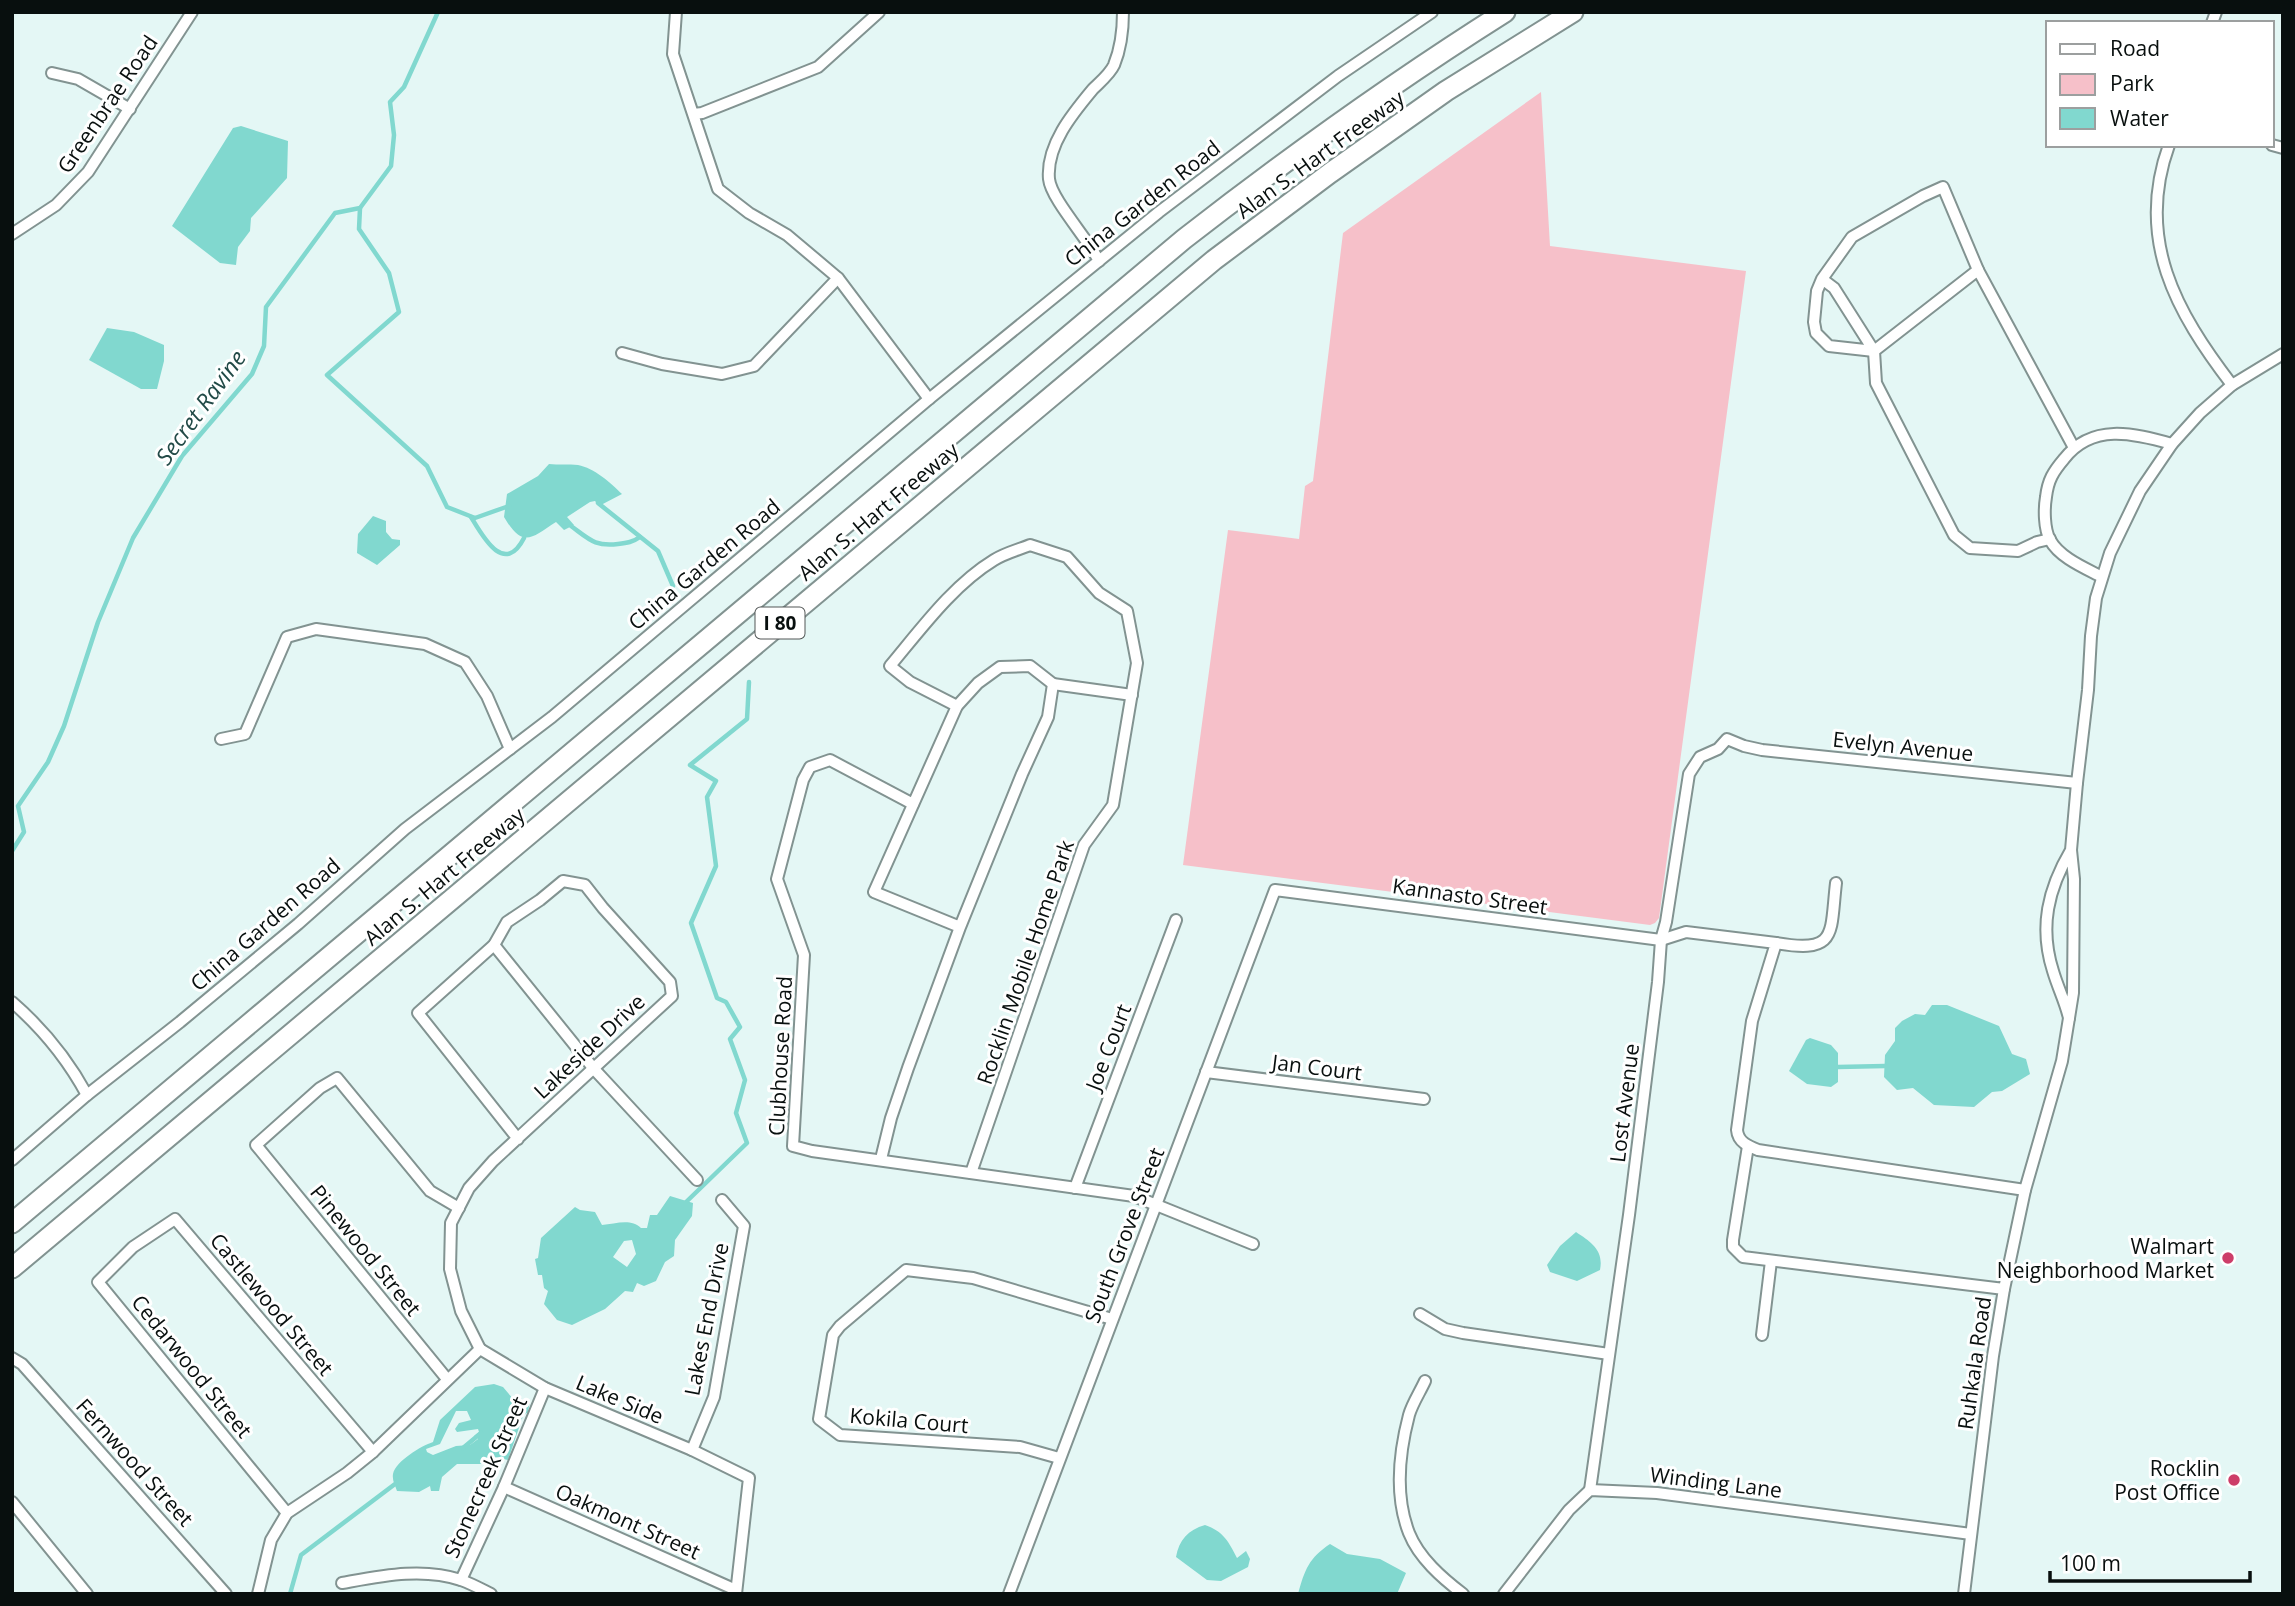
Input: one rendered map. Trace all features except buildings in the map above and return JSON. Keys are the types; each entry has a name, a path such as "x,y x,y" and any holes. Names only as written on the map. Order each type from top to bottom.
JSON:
{"highway":[{"name":"Alan S. Hart Freeway","path":"12,1223 1184,239 1354,112 1505,12"},
{"name":"Alan S. Hart Freeway","path":"12,1268 1214,260 1446,91 1573,12"}],"street":[{"name":"Greenbrae Road","path":"12,234 43,215 78,184 100,155 192,12"},
{"path":"676,12 673,54 718,189 749,213 787,235 838,278 929,398"},
{"path":"694,114 818,67 879,12"},
{"path":"1099,261 1092,247 1064,210 1049,180 1053,153 1071,115 1113,67 1123,30 1123,12"},
{"name":"China Garden Road","path":"12,1160 87,1095 298,924 405,829 552,717 929,398 1159,212 1338,76 1432,12"},
{"path":"52,73 78,79 130,109"},
{"path":"2168,147 2161,166 2157,223 2167,276 2178,305 2191,328 2232,385"},
{"path":"1978,270 1874,351 1829,346 1816,333 1814,322 1817,291 1822,279 1852,237 1943,187 1978,270 2073,446"},
{"path":"622,354 722,374 754,366 838,278"},
{"path":"1822,279 1834,288 1874,351 1876,383 1954,535 1970,548 2018,551 2037,542 2050,540"},
{"name":"Ruhkala Road","path":"1964,1594 1993,1356 2004,1289 2025,1190 2062,1061 2073,993 2074,879 2071,850 2096,598 2110,553 2140,491 2172,444 2200,412 2232,385 2283,354"},
{"path":"2102,577 2069,558 2050,540 2044,509 2049,479 2073,446 2091,437 2119,433 2141,435 2172,444"},
{"name":"Rocklin Mobile Home Park","path":"957,706 910,682 890,666 960,587 994,560 1030,545 1067,556 1099,593 1127,611 1137,663 1113,805 1084,845 971,1173"},
{"path":"221,738 245,734 287,637 316,629 425,644 465,662 487,696 510,749"},
{"path":"960,927 874,892 957,706 978,684 1000,667 1030,666 1053,684 1132,695"},
{"path":"881,1159 908,1068 960,927 1048,717 1053,684"},
{"name":"Evelyn Avenue","path":"1727,739 1762,750 2077,783"},
{"name":"Lost Avenue","path":"1590,1490 1653,1024 1661,940 1689,774 1700,757 1718,749 1727,739"},
{"name":"Clubhouse Road","path":"913,804 830,760 810,767 803,780 777,879 804,955 793,1146 812,1151 1134,1196 1253,1244"},
{"name":"Ruhkala Road","path":"2069,1018 2064,997 2049,960 2045,927 2053,883 2071,850"},
{"name":"Lakeside Drive","path":"480,1349 461,1311 450,1269 451,1223 469,1188 493,1161 594,1069 648,1015 672,996 670,982 585,885 563,881 507,922 494,945"},
{"name":"Kannasto Street","path":"1275,890 1661,940 1686,932 1803,948 1825,939 1830,930 1836,883"},
{"name":"South Grove Street","path":"1009,1594 1275,890"},
{"name":"Joe Court","path":"1074,1188 1176,920"},
{"path":"1776,943 1757,1002 1750,1035 1737,1130 1738,1136 1748,1146 1758,1150 2025,1190"},
{"path":"518,1139 418,1013 494,945 594,1069 696,1180"},
{"path":"12,1002 38,1026 76,1075 87,1095"},
{"name":"Jan Court","path":"1206,1072 1424,1099"},
{"name":"Pinewood Street","path":"447,1379 256,1145 320,1088 337,1078 430,1191 459,1208"},
{"path":"1748,1146 1733,1247 1743,1258 2004,1289"},
{"name":"Lakes End Drive","path":"692,1450 714,1397 744,1226 722,1200"},
{"name":"Castlewood Street","path":"133,1247 175,1219 373,1452"},
{"name":"Cedarwood Street","path":"133,1247 98,1282 287,1513"},
{"path":"1762,1335 1771,1261"},
{"name":"Kokila Court","path":"1059,1458 1020,1447 840,1435 820,1419 833,1335 906,1270 972,1278 1112,1319"},
{"path":"1420,1314 1445,1329 1463,1334 1609,1354"},
{"path":"258,1594 271,1540 287,1513 373,1452 480,1349"},
{"name":"Lake Side","path":"480,1349 545,1388 692,1450 749,1478 736,1592"},
{"name":"Fernwood Street","path":"12,1359 22,1364 226,1594"},
{"path":"1425,1381 1409,1414 1401,1457 1400,1498 1409,1535 1425,1560 1462,1594"},
{"name":"Stonecreek Street","path":"461,1580 504,1487 545,1388"},
{"name":"Oakmont Street","path":"504,1487 736,1592"},
{"path":"1504,1594 1569,1510 1590,1490"},
{"name":"Winding Lane","path":"1590,1490 1657,1493 1971,1534"},
{"path":"12,1502 88,1594"},
{"path":"342,1583 401,1574 432,1574 461,1580 491,1594"}],"green space":[{"path":"1541,92 1550,246 1746,271 1659,918 1650,925 1183,865 1228,530 1299,539 1305,486 1313,481 1343,233"}],"water":[{"path":"241,126 288,141 287,178 251,218 250,231 238,247 236,265 220,263 172,226 233,128"},
{"path":"107,328 134,332 164,345 164,361 157,389 141,389 89,360"},
{"path":"549,464 575,465 590,469 622,494 599,506 595,501 590,502 567,517 574,525 564,530 556,522 534,536 522,537 504,517 507,494 538,476"},
{"path":"373,516 386,521 386,532 392,539 400,540 400,545 377,565 357,553 358,534"},
{"path":"1932,1005 1947,1005 1999,1026 2012,1054 2026,1059 2030,1074 2002,1091 1992,1092 1974,1107 1934,1105 1913,1088 1897,1090 1884,1077 1885,1055 1895,1041 1895,1028 1915,1014 1925,1015"},
{"path":"1810,1038 1831,1045 1838,1053 1838,1082 1831,1087 1807,1084 1789,1071 1806,1040"},
{"path":"670,1196 693,1203 692,1216 675,1240 674,1256 665,1262 656,1281 644,1286 637,1283 633,1292 625,1291 605,1309 572,1325 557,1320 544,1304 548,1291 544,1288 542,1275 538,1275 535,1259 538,1258 541,1238 575,1207 595,1212 602,1225 628,1222 647,1228 650,1215 657,1215","holes":["632,1240 636,1254 627,1267 613,1257 624,1241"]},
{"path":"1576,1232 1595,1247 1601,1263 1600,1270 1577,1281 1550,1272 1547,1265 1560,1246"},
{"path":"494,1384 503,1387 514,1400 530,1401 508,1460 494,1457 485,1464 457,1464 442,1477 439,1491 431,1491 430,1486 419,1492 397,1491 393,1478 395,1469 410,1455 433,1442 440,1420 475,1387","holes":["456,1411 467,1411 471,1420 459,1423 455,1429 457,1432 478,1429 479,1432 474,1436 478,1436 478,1439 470,1445 456,1446 433,1455 427,1452 426,1449 440,1444"]},
{"path":"1205,1525 1225,1538 1237,1558 1246,1551 1250,1559 1248,1567 1221,1581 1207,1580 1176,1557 1185,1537"},
{"path":"1330,1544 1347,1554 1380,1559 1406,1573 1397,1594 1298,1594 1309,1565 1317,1554"}],"waterway":[{"name":"Secret Ravine","path":"12,851 24,832 18,806 48,762 64,726 98,622 133,538 182,456 252,374 264,346 266,307 335,213 360,208 391,166 394,135 390,102 404,87 438,12"},
{"path":"360,208 359,229 389,273 399,312 327,375 427,466 447,507 475,518 509,506"},
{"path":"598,503 658,551 673,586"},
{"path":"471,517 487,542 501,553 509,554 524,538"},
{"path":"571,526 593,541 603,544 627,543 640,537"},
{"path":"683,1205 747,1143 736,1113 745,1080 730,1039 740,1027 726,1002 717,998 691,923 716,866 707,797 716,781 690,765 747,719 749,682"},
{"path":"1838,1067 1885,1066"},
{"path":"463,1448 481,1433"},
{"path":"290,1594 301,1555 399,1481"}],"place":[{"name":"Walmart Neighborhood Market","path":"2228,1258"},
{"name":"Rocklin Post Office","path":"2234,1480"}]}
